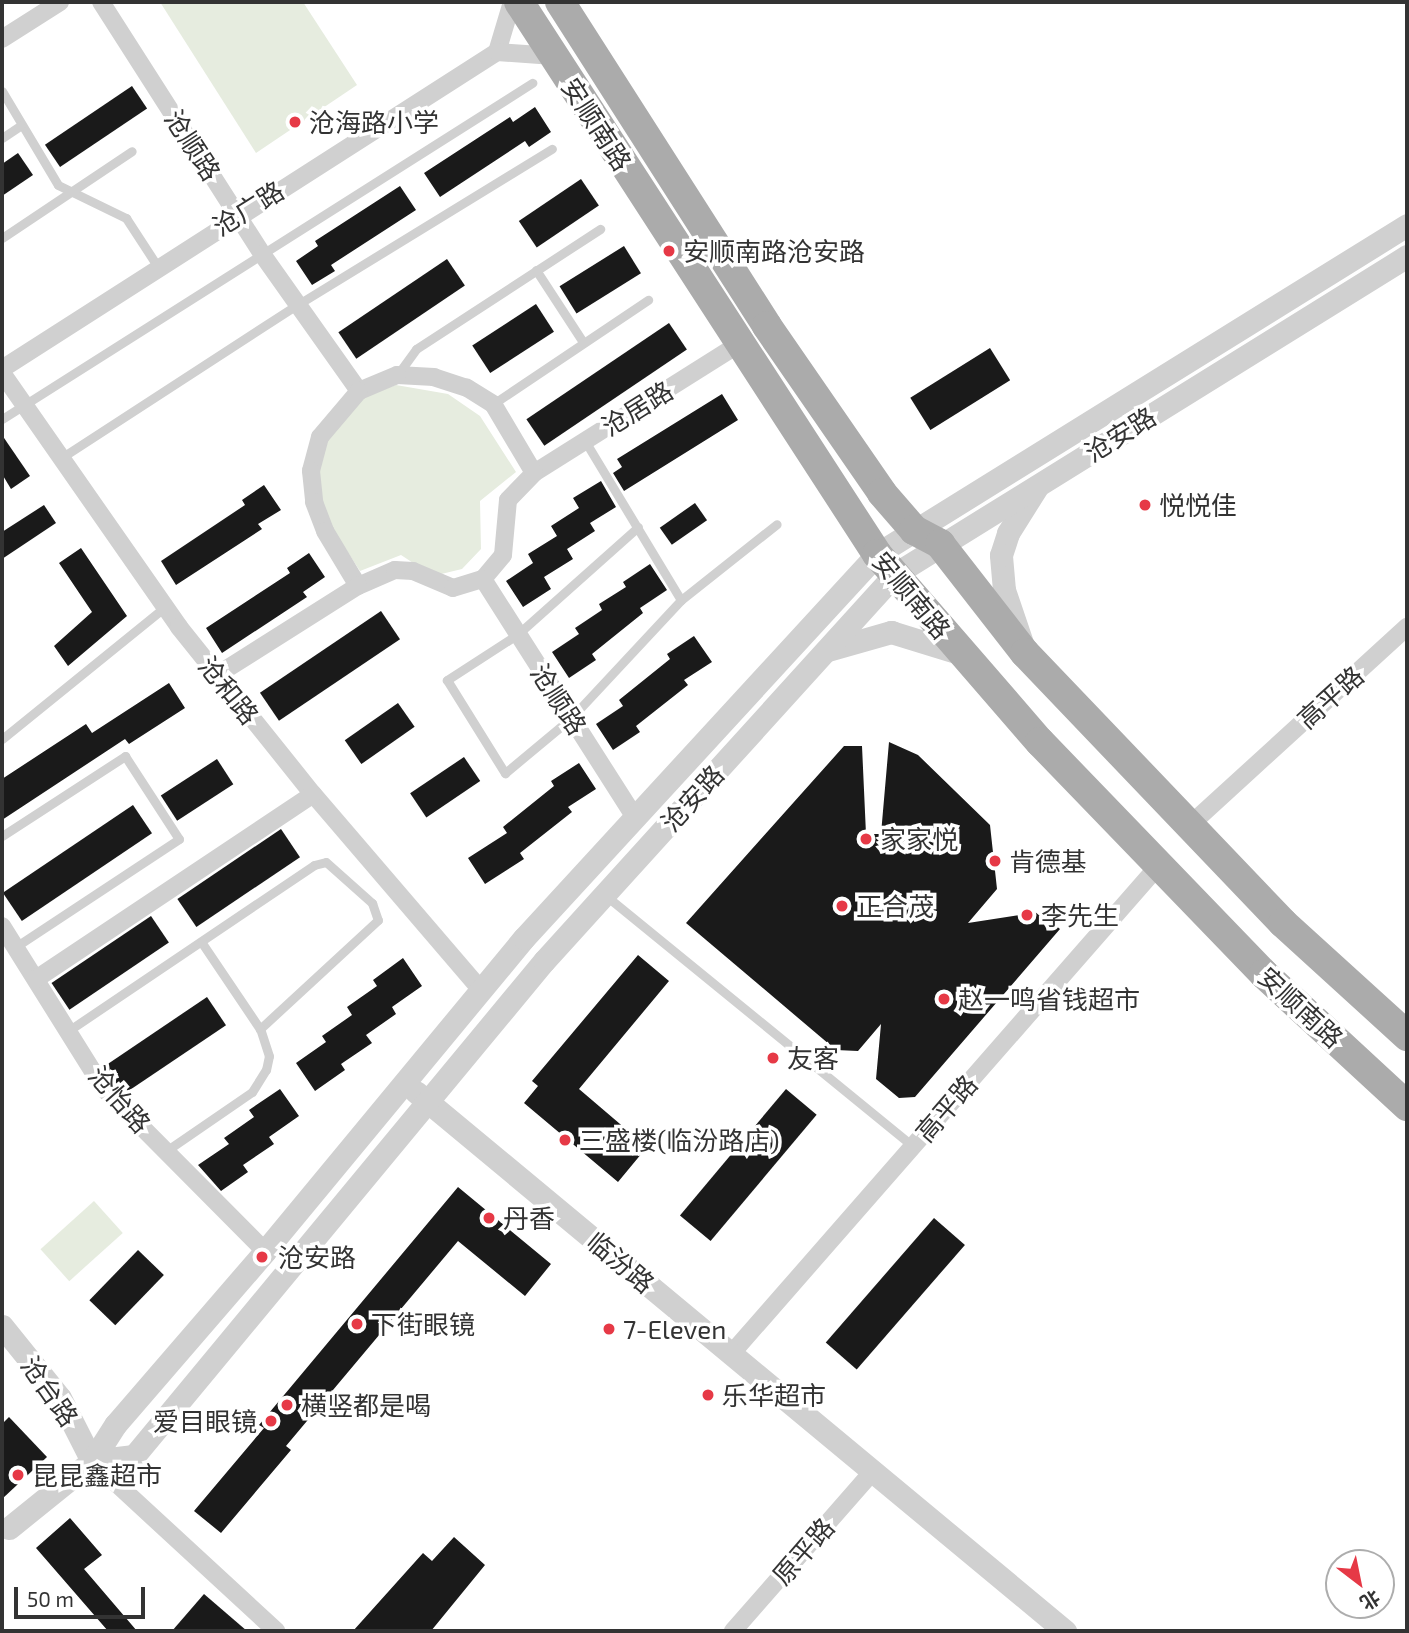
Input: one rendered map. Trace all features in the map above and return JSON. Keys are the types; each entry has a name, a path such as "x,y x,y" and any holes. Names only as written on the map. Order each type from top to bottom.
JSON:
{"main road":[{"name":"安顺南路","path":"519,2 739,344 886,564 962,654 1264,974 1407,1106"},
{"name":"安顺南路","path":"560,2 767,326 882,493 914,530 940,544 1025,653 1283,923 1407,1036"}],"street":[{"path":"2,39 60,2"},
{"name":"沧顺路","path":"102,2 262,254 359,391"},
{"path":"512,2 498,52 554,56"},
{"name":"沧广路","path":"2,371 237,214 498,52"},
{"path":"886,564 914,530 1407,225"},
{"name":"沧安路","path":"9,1528 92,1461 115,1425 265,1251 480,989 635,818 886,564 940,544 1407,256"},
{"name":"沧居路","path":"534,473 739,344"},
{"name":"沧和路","path":"2,371 165,607 217,675 313,794 480,989"},
{"path":"217,675 358,586 395,570 413,571 453,587 483,579 503,555 508,500 534,473 493,404 467,388 434,377 397,375 359,391 320,437 311,471 314,502 324,531 358,586"},
{"path":"1025,653 1004,590 1001,555 1008,533 1040,483"},
{"name":"沧安路","path":"92,1461 134,1456 282,1282 426,1100 605,895 825,651 886,564"},
{"name":"沧顺路","path":"483,579 635,818"},
{"name":"高平路","path":"1190,825 1407,627"},
{"path":"825,651 891,632 962,654"},
{"path":"36,979 313,794"},
{"name":"高平路","path":"732,1353 1160,864"},
{"name":"沧怡路","path":"2,926 104,1089 265,1251"},
{"name":"临汾路","path":"403,1081 1065,1631"},
{"name":"沧台路","path":"2,1326 60,1398 92,1461"},
{"path":"92,1461 276,1631"},
{"name":"原平路","path":"733,1631 873,1471"}],"lane":[{"path":"2,419 532,83"},
{"path":"2,91 20,126 58,185 68,193 126,218 158,267"},
{"path":"2,138 20,126"},
{"path":"61,458 297,305 552,149"},
{"path":"2,238 132,151"},
{"path":"397,375 416,349 600,229"},
{"path":"536,270 583,342"},
{"path":"493,404 648,300"},
{"path":"585,441 681,600"},
{"path":"638,527 518,634 447,680 505,773 572,718 681,600 777,524"},
{"path":"2,739 165,607"},
{"path":"2,836 125,756 179,839 15,947"},
{"path":"68,1031 320,862 331,864 372,904 378,920 260,1029"},
{"path":"605,895 913,1146"},
{"path":"166,1151 261,1083 269,1056 260,1029 202,943"}],"shaded area":[{"path":"160,2 303,2 357,85 256,153"},
{"path":"396,385 448,394 480,416 516,472 480,501 481,549 462,569 433,576 401,555 360,571 323,514 313,475 323,440 353,401"},
{"path":"94,1201 123,1233 69,1281 40,1249"}],"building":[{"path":"132,86 147,108 60,167 45,145"},
{"path":"535,107 551,132 529,147 525,141 440,197 424,173 510,117 513,122"},
{"path":"18,153 33,175 2,196 2,164"},
{"path":"581,179 599,206 537,247 519,221"},
{"path":"400,186 416,210 331,265 335,271 312,285 296,261 318,246 315,241"},
{"path":"624,246 641,273 577,313 560,286"},
{"path":"447,259 465,286 356,359 338,332"},
{"path":"536,304 554,332 490,373 472,345"},
{"path":"669,323 687,350 544,446 526,419"},
{"path":"990,348 1010,380 930,430 910,398"},
{"path":"722,394 738,420 624,491 613,473 622,467 617,459"},
{"path":"2,435 30,476 11,489 2,474"},
{"path":"601,481 616,507 590,523 595,531 567,549 573,559 544,577 551,589 523,607 506,581 533,563 528,554 557,536 551,526 579,508 573,498"},
{"path":"264,485 281,510 258,524 262,529 176,585 161,561 245,505 242,500"},
{"path":"695,503 707,520 672,545 660,528"},
{"path":"44,505 56,523 2,559 2,532"},
{"path":"81,548 127,616 68,666 54,646 92,612 59,563"},
{"path":"309,553 325,577 303,592 307,597 222,653 206,628 290,573 287,568"},
{"path":"650,564 667,590 640,608 643,613 592,654 596,660 569,678 552,652 579,634 575,628 602,610 599,604 626,587 623,582"},
{"path":"381,611 400,639 279,721 260,693"},
{"path":"694,636 712,662 684,680 688,685 636,726 640,732 613,750 596,724 623,706 619,700 670,659 667,654"},
{"path":"169,683 185,708 129,744 125,739 2,820 2,779 86,724 92,733"},
{"path":"398,703 415,727 361,764 345,740"},
{"name":"正合茂","path":"889,742 918,755 990,825 997,889 968,923 1039,912 1060,929 915,1097 899,1098 876,1079 881,1024 858,1051 836,1050 686,923 844,746 862,746 866,834 881,834"},
{"path":"464,757 480,781 426,817 410,793"},
{"path":"217,759 233,784 177,821 161,795"},
{"path":"579,763 596,789 568,807 572,812 520,853 524,859 485,884 468,858 507,833 503,827 554,786 551,781"},
{"path":"133,805 152,833 22,921 3,893"},
{"path":"281,829 300,857 196,927 177,899"},
{"path":"151,916 169,943 69,1010 52,983"},
{"path":"638,955 669,981 579,1089 647,1147 618,1182 524,1103 538,1086 532,1081"},
{"path":"403,958 422,986 392,1007 396,1014 366,1035 372,1043 341,1064 345,1070 315,1091 296,1063 326,1042 322,1036 352,1015 347,1007 377,986 373,980"},
{"path":"207,997 226,1025 122,1095 103,1067"},
{"path":"280,1089 299,1116 269,1137 274,1144 243,1165 248,1172 221,1191 198,1165 229,1144 224,1138 254,1117 249,1110"},
{"path":"786,1089 817,1115 711,1241 680,1215"},
{"path":"458,1187 551,1264 525,1296 458,1241 286,1446 291,1450 221,1533 194,1511 264,1428 259,1425"},
{"path":"934,1218 965,1245 857,1369 826,1343"},
{"path":"138,1250 164,1275 115,1325 89,1300"},
{"path":"9,1417 47,1457 2,1499 2,1424"},
{"path":"70,1518 102,1555 84,1569 137,1631 108,1631 36,1548"},
{"path":"454,1537 485,1565 431,1631 353,1631 423,1553 432,1561"},
{"path":"204,1594 247,1631 172,1631"}],"place":[{"name":"沧海路小学","path":"295,122"},
{"name":"安顺南路沧安路","path":"669,251"},
{"name":"悦悦佳","path":"1145,505"},
{"name":"家家悦","path":"866,839"},
{"name":"肯德基","path":"995,861"},
{"name":"正合茂","path":"842,906"},
{"name":"李先生","path":"1027,915"},
{"name":"赵一鸣省钱超市","path":"944,999"},
{"name":"友客","path":"773,1058"},
{"name":"三盛楼(临汾路店)","path":"565,1140"},
{"name":"丹香","path":"489,1218"},
{"name":"沧安路","path":"262,1257"},
{"name":"下街眼镜","path":"357,1324"},
{"name":"7-Eleven","path":"609,1329"},
{"name":"乐华超市","path":"708,1395"},
{"name":"横竖都是喝","path":"287,1405"},
{"name":"爱目眼镜","path":"271,1421"},
{"name":"昆昆鑫超市","path":"18,1475"}]}
